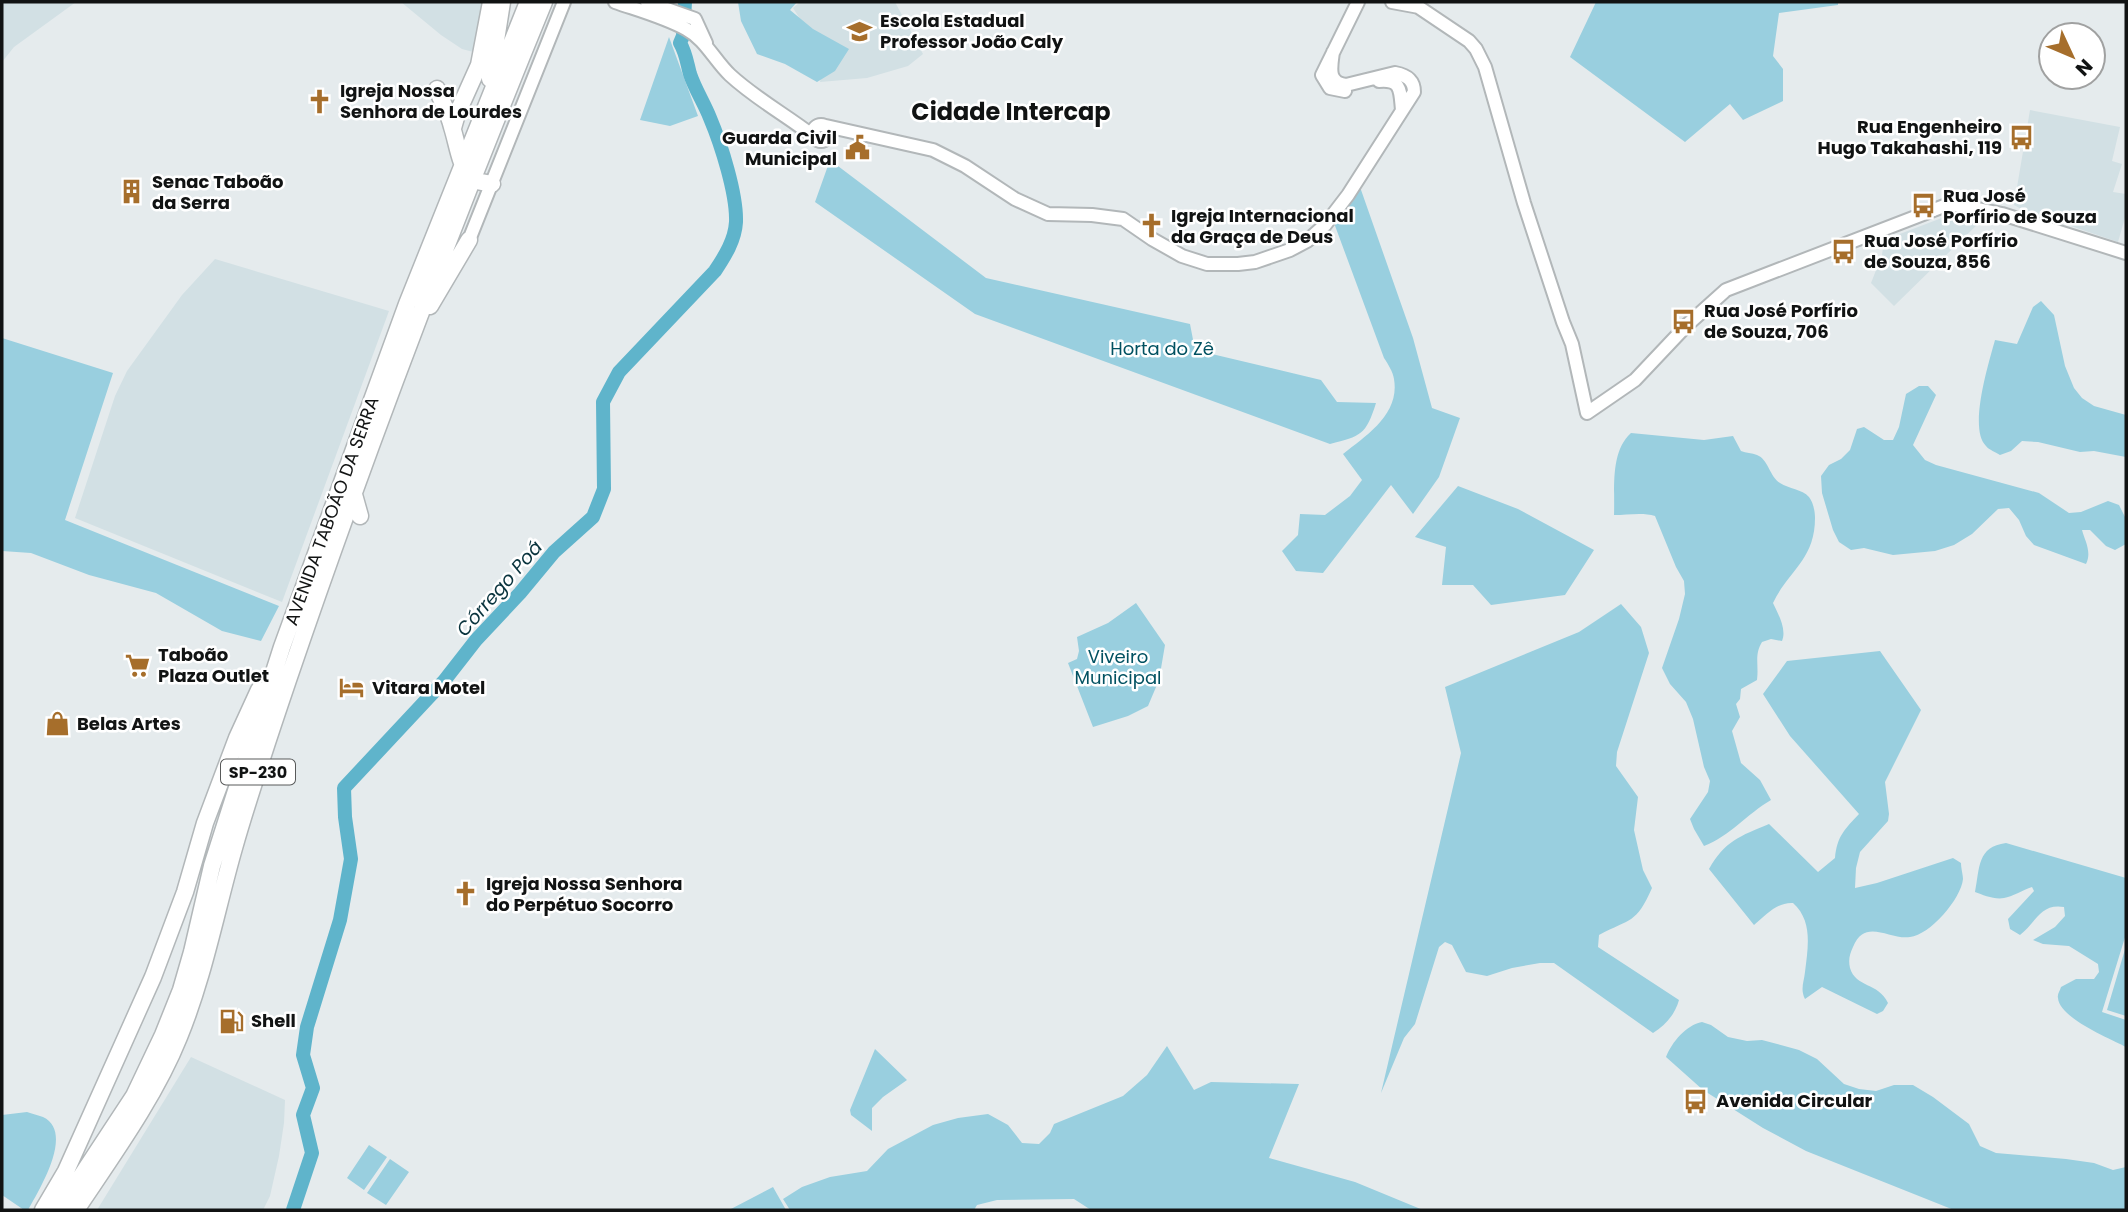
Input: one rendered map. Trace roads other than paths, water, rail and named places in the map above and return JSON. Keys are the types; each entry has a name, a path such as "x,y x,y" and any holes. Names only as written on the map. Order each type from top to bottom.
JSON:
{"highway":[{"path":"453,128 480,65 491,2"},
{"path":"491,96 491,75 502,2"},
{"name":"AVENIDA TABOÃO DA SERRA","path":"59,1210 129,1104 163,1035 192,952 212,866 294,616 407,304 528,2"},
{"name":"AVENIDA TABOÃO DA SERRA","path":"76,1210 162,1073 179,1038 205,958 252,791 354,491 471,180 544,2"},
{"path":"466,95 437,89 453,128 454,141 462,165 471,180 492,184"},
{"path":"417,321 437,295 469,240"},
{"path":"354,491 360,516"},
{"path":"43,1210 65,1171 121,1051 185,892 205,823 237,738 294,616"},
{"path":"165,945 165,930 196,835 194,828"}],"main road":[{"path":"469,240 564,2"},
{"path":"615,2 672,17"},
{"path":"647,2 689,25 735,80 793,120 821,131 867,136 933,150 1015,199 1048,214 1123,219 1167,248 1207,264 1255,262 1290,250 1307,240 1325,225 1348,195 1414,92 1410,80 1395,73 1340,85 1331,74 1333,52"},
{"path":"1370,2 1355,7 1322,75 1327,86 1338,91 1377,82 1395,83 1401,93 1402,110"},
{"path":"1392,2 1415,5 1469,41 1485,67 1524,203 1572,344 1587,413 1634,380 1687,325 1726,290 1944,206 1959,205 2002,214 2126,253"}],"waterway":[{"name":"Córrego Poá","path":"293,1210 312,1153 303,1115 313,1088 303,1055 307,1027 340,920 351,859 344,788 444,681 476,640 554,552 593,517 604,489 603,402 619,372 715,271 734,235 736,211 728,169 680,43 683,36 685,2"}],"place":[{"name":"Escola Estadual Professor João Caly","path":"860,31"},
{"name":"Igreja Nossa Senhora de Lourdes","path":"320,101"},
{"name":"Rua Engenheiro Hugo Takahashi, 119","path":"2022,137"},
{"name":"Guarda Civil Municipal","path":"857,148"},
{"name":"Senac Taboão da Serra","path":"132,192"},
{"name":"Rua José Porfírio de Souza","path":"1923,206"},
{"name":"Igreja Internacional da Graça de Deus","path":"1151,226"},
{"name":"Rua José Porfírio de Souza, 856","path":"1844,251"},
{"name":"Rua José Porfírio de Souza, 706","path":"1684,321"},
{"name":"Taboão Plaza Outlet","path":"138,665"},
{"name":"Vitara Motel","path":"352,688"},
{"name":"Belas Artes","path":"57,724"},
{"name":"Igreja Nossa Senhora do Perpétuo Socorro","path":"466,894"},
{"name":"Shell","path":"231,1021"},
{"name":"Avenida Circular","path":"1696,1101"}],"district":[{"name":"Cidade Intercap","path":"1011,112"}],"park label":[{"name":"Horta do Zê","path":"1162,349"},
{"name":"Viveiro Municipal","path":"1118,667"}]}
